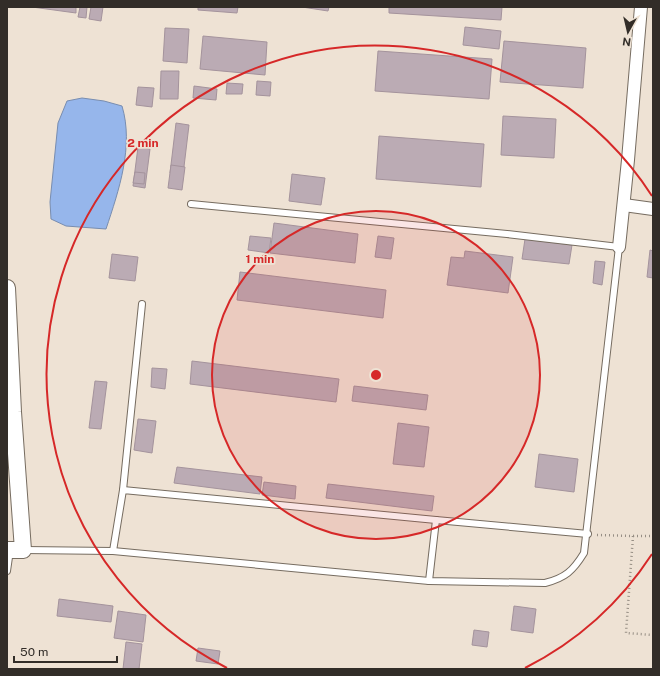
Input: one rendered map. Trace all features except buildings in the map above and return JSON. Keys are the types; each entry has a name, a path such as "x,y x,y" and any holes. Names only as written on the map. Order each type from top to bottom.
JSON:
{"main road":[{"path":"7,288 13,412 13,550"}],"street":[{"path":"618,247 624,206 641,7"},
{"path":"624,206 653,209"}],"lane":[{"path":"7,571 13,550 113,551 199,557 429,581 545,583 561,579 577,565 584,553 588,534 618,247 507,234 191,204"},
{"path":"113,551 124,490 142,304"},
{"path":"124,490 588,534"},
{"path":"429,581 436,520"}],"path":[{"path":"588,534 653,536"},
{"path":"633,536 626,633 653,635"}],"water":[{"path":"82,98 104,101 122,106 125,121 126,152 116,199 106,229 66,226 51,219 50,202 58,123 67,101"}]}
